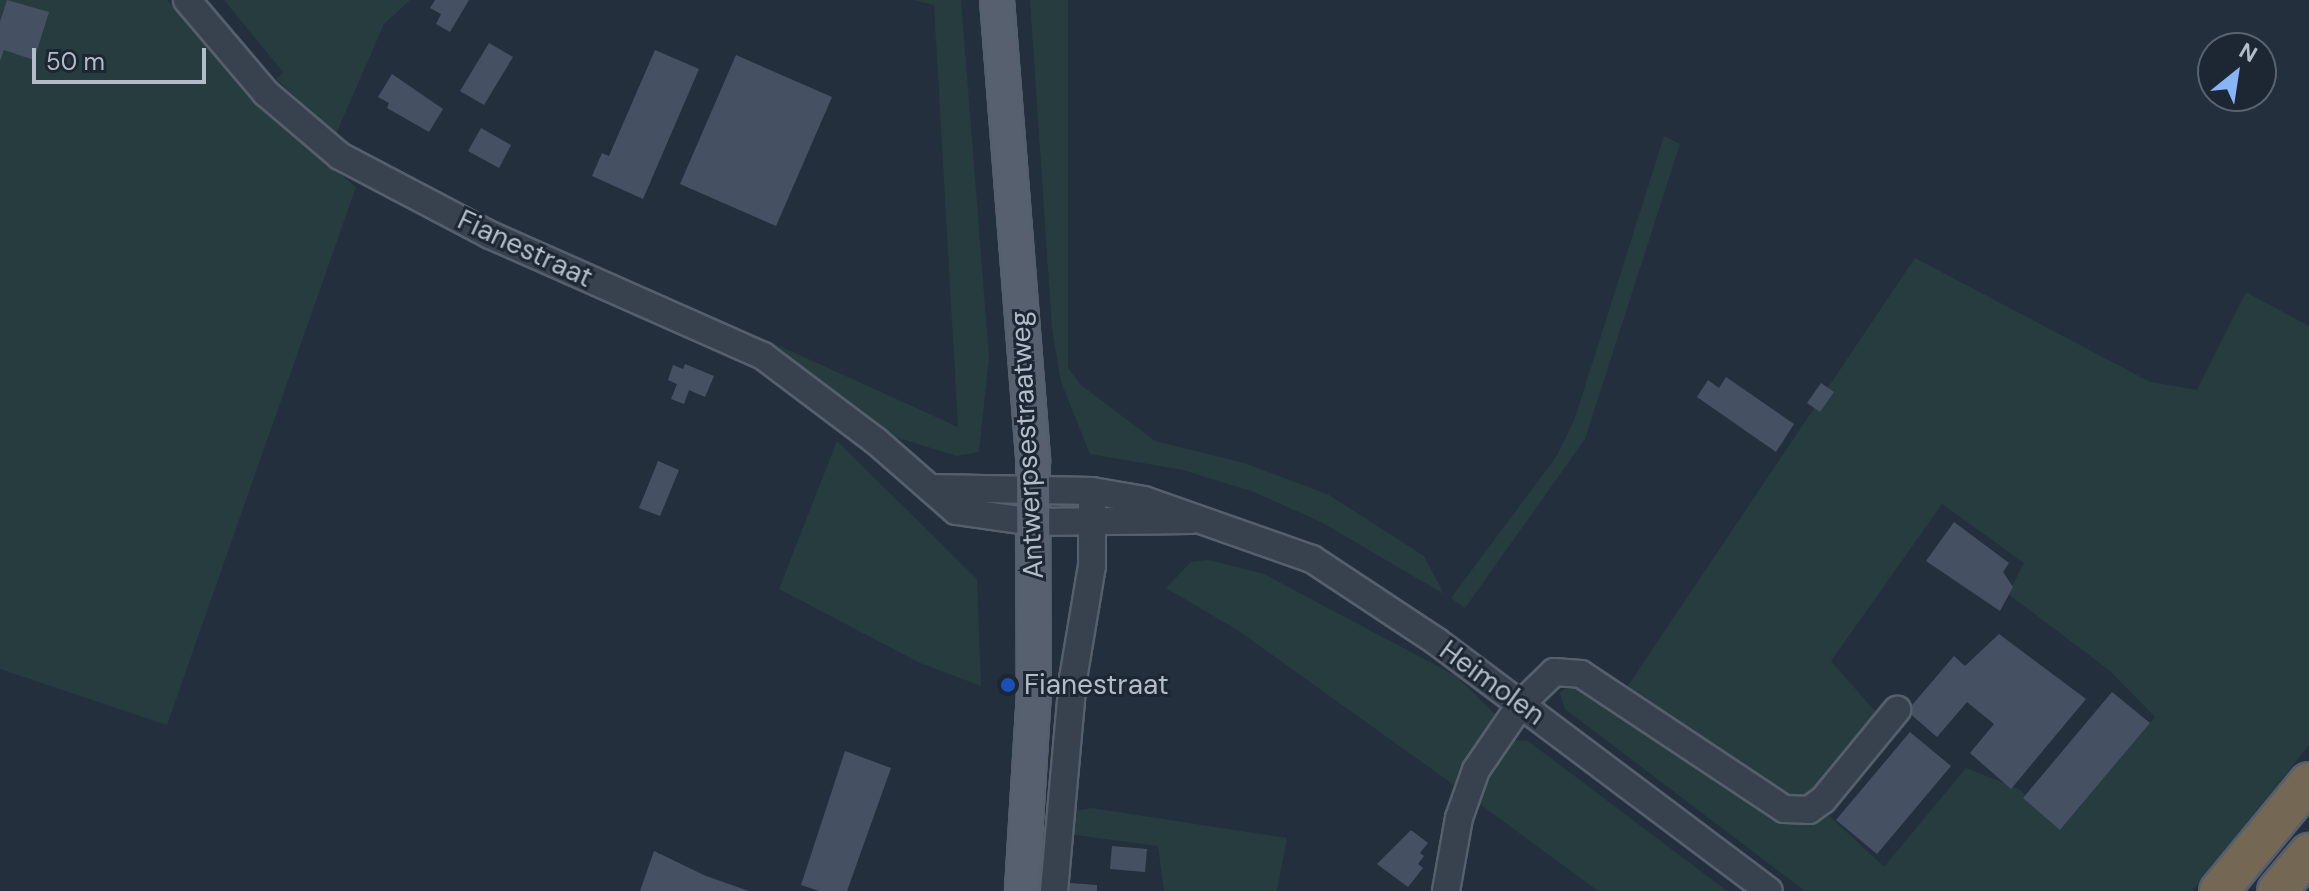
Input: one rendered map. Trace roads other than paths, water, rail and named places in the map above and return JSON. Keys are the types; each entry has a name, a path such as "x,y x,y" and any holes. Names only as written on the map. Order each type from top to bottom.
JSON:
{"highway":[{"path":"2219,891 2309,782"},
{"path":"2277,891 2309,853"}],"main road":[{"name":"Antwerpsestraatweg","path":"997,0 1033,489 1034,692 1022,891"}],"street":[{"name":"Fianestraat","path":"187,0 266,93 340,156 490,235 763,356 956,511 1033,522"},
{"path":"930,488 1033,489"},
{"name":"Heimolen","path":"1033,489 1092,491 1144,500 1190,520 1312,559 1521,704 1769,891"},
{"name":"Antwerpsestraatweg","path":"1054,891 1093,522 1092,491"},
{"name":"Heimolen","path":"1033,522 1190,520"},
{"path":"1446,891 1459,818 1476,770 1521,704 1554,672 1581,674 1784,809 1809,810 1823,800 1897,710"}],"place":[{"name":"Fianestraat","path":"1008,685"}]}
